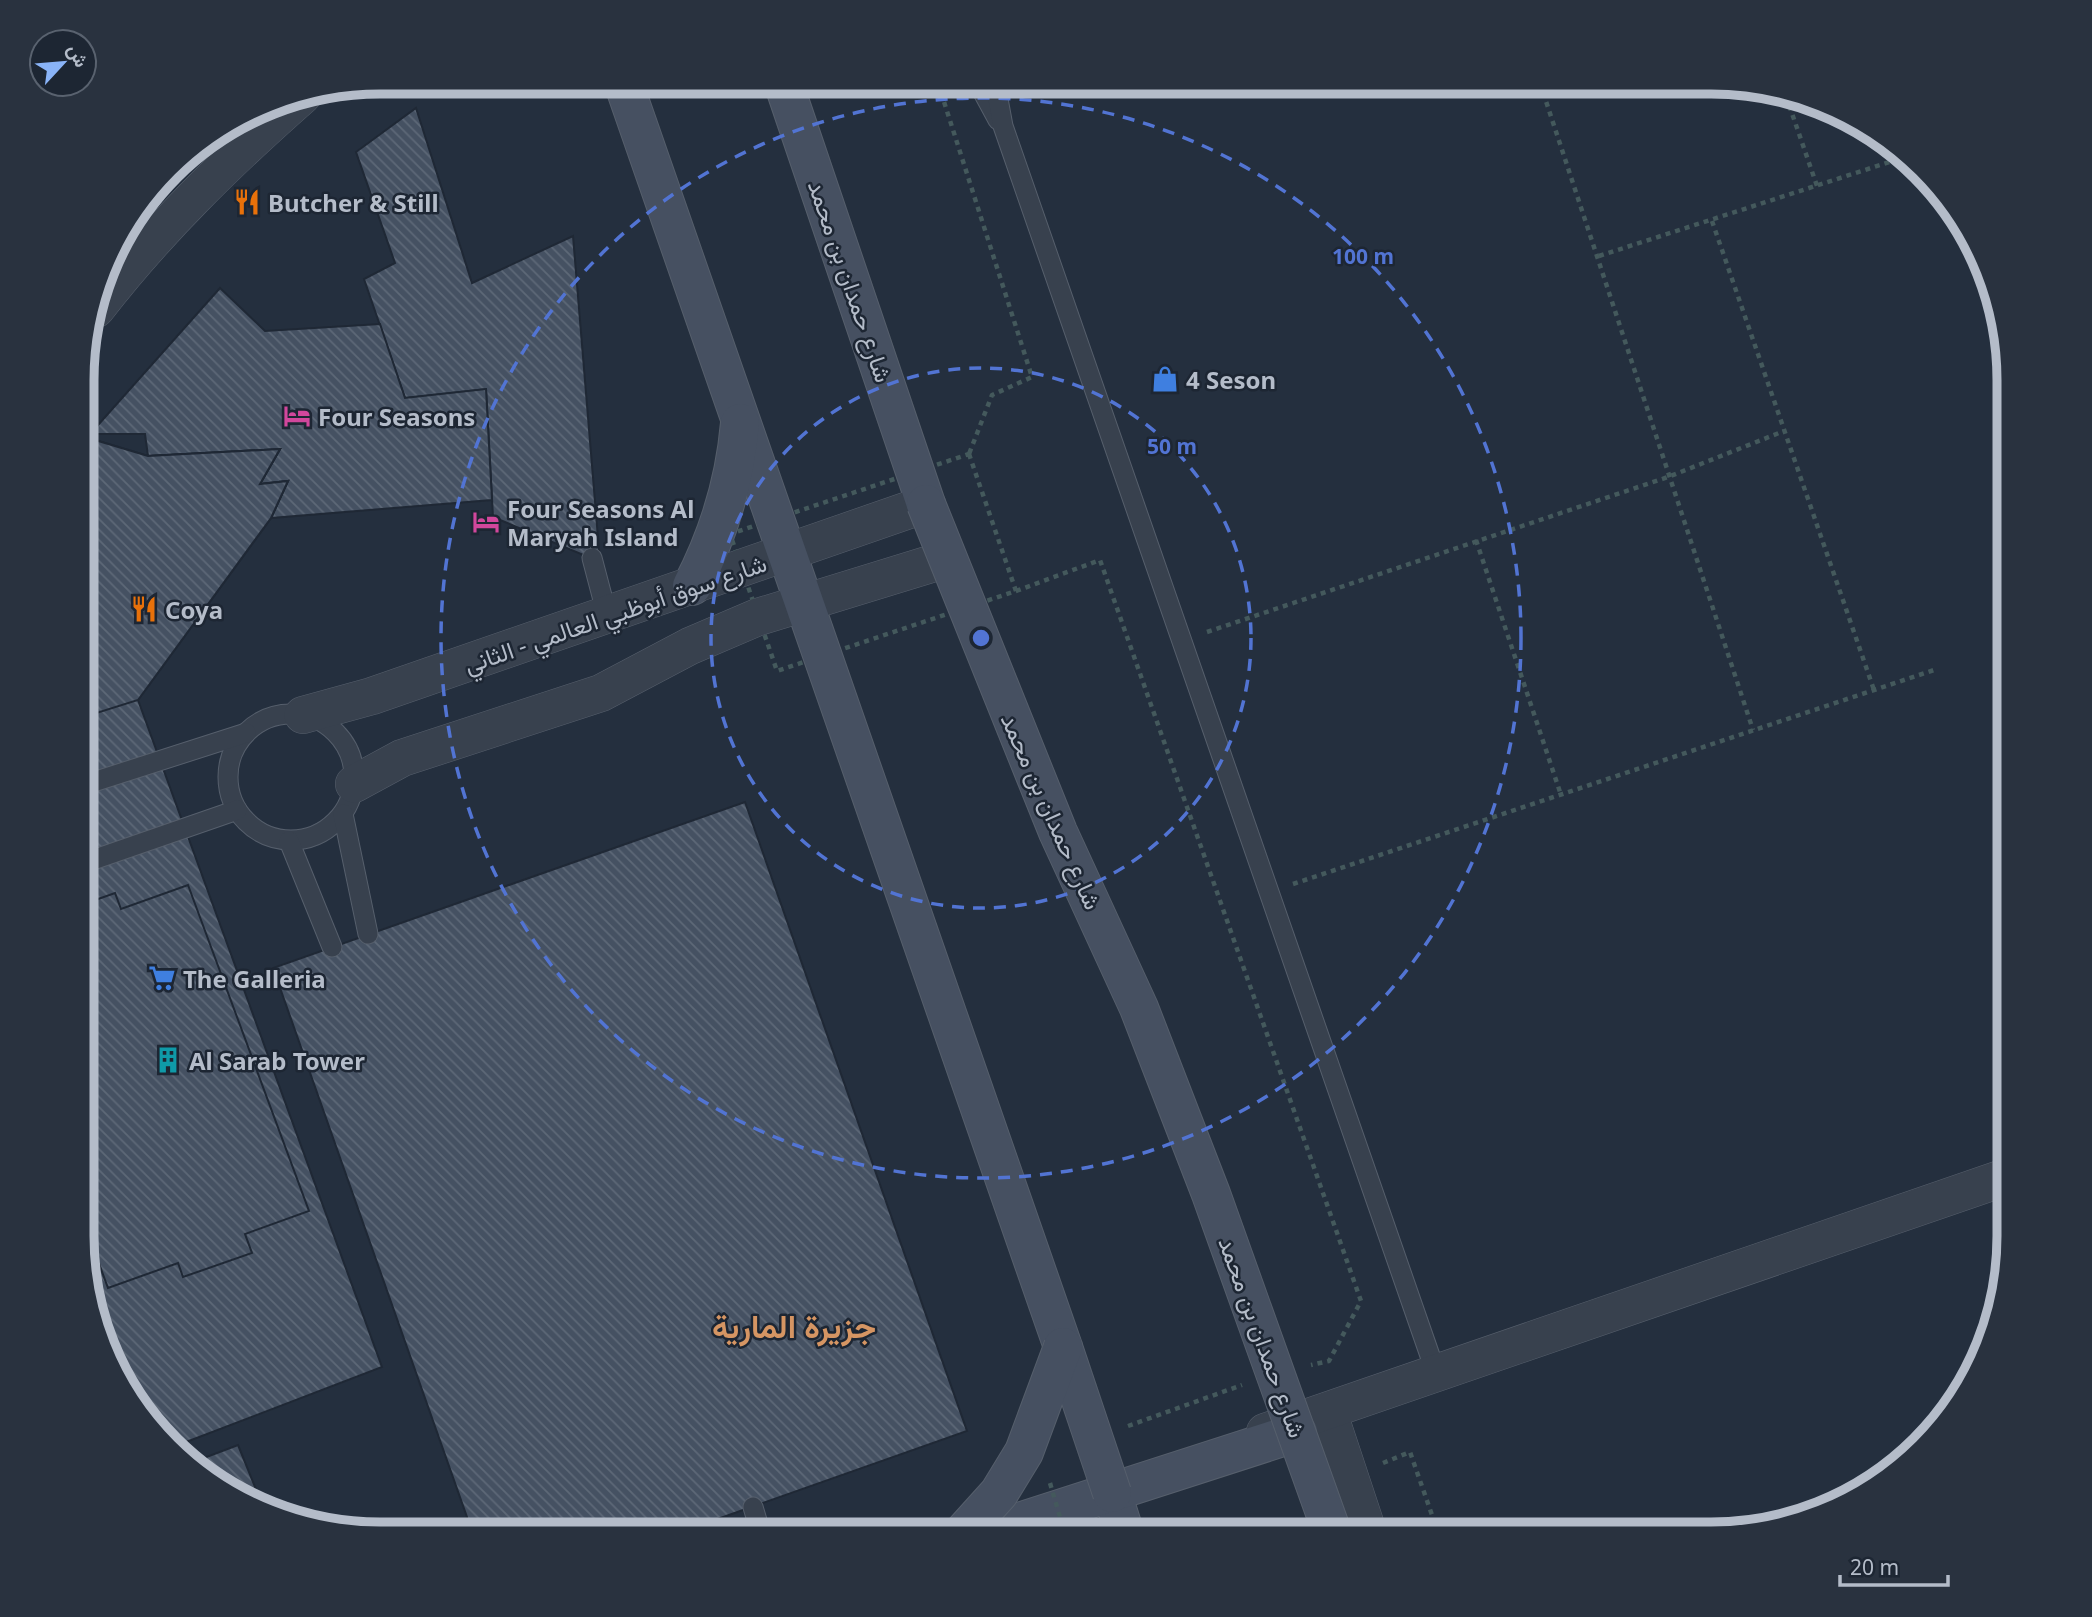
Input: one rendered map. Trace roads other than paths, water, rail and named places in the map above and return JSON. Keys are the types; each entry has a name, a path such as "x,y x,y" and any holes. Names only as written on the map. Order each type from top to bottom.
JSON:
{"main road":[{"path":"627,94 789,553 1121,1522"},
{"name":"شارع حمدان بن محمد","path":"787,94 926,504 1058,832 1139,1008 1298,1433 1328,1522"},
{"path":"692,586 718,529 731,488 741,418"},
{"path":"973,1522 999,1493 1024,1452 1063,1348"},
{"path":"1020,1522 1298,1433"}],"street":[{"path":"108,293 227,161 284,111"},
{"name":"شارع سوق أبوظبي العالمي - الثاني","path":"303,715 372,696 926,504"},
{"name":"شارع سوق أبوظبي العالمي - الثاني","path":"348,799 389,764 427,749 578,702 723,631 947,559"},
{"path":"998,1522 1997,1180"},
{"path":"1328,1411 1364,1522"}],"lane":[{"path":"984,94 1003,126"},
{"path":"997,94 1003,126 1436,1373"},
{"path":"592,558 607,615"},
{"path":"348,799 329,829 310,838 289,841 269,836 251,826 237,810 229,791 228,770 234,750 246,733 262,721 282,715 303,715 320,721 341,740 353,765 348,799 368,934"},
{"path":"94,782 246,733"},
{"path":"94,860 237,810"},
{"path":"289,841 332,947"},
{"path":"753,1507 757,1522"}],"place":[{"name":"Butcher & Still","path":"247,202"},
{"name":"4 Seson","path":"1165,379"},
{"name":"Four Seasons","path":"297,416"},
{"name":"Four Seasons Al Maryah Island","path":"486,522"},
{"name":"Coya","path":"144,609"},
{"name":"The Galleria","path":"162,978"},
{"name":"Al Sarab Tower","path":"168,1060"}],"district":[{"name":"جزيرة المارية","path":"794,1325"}]}
